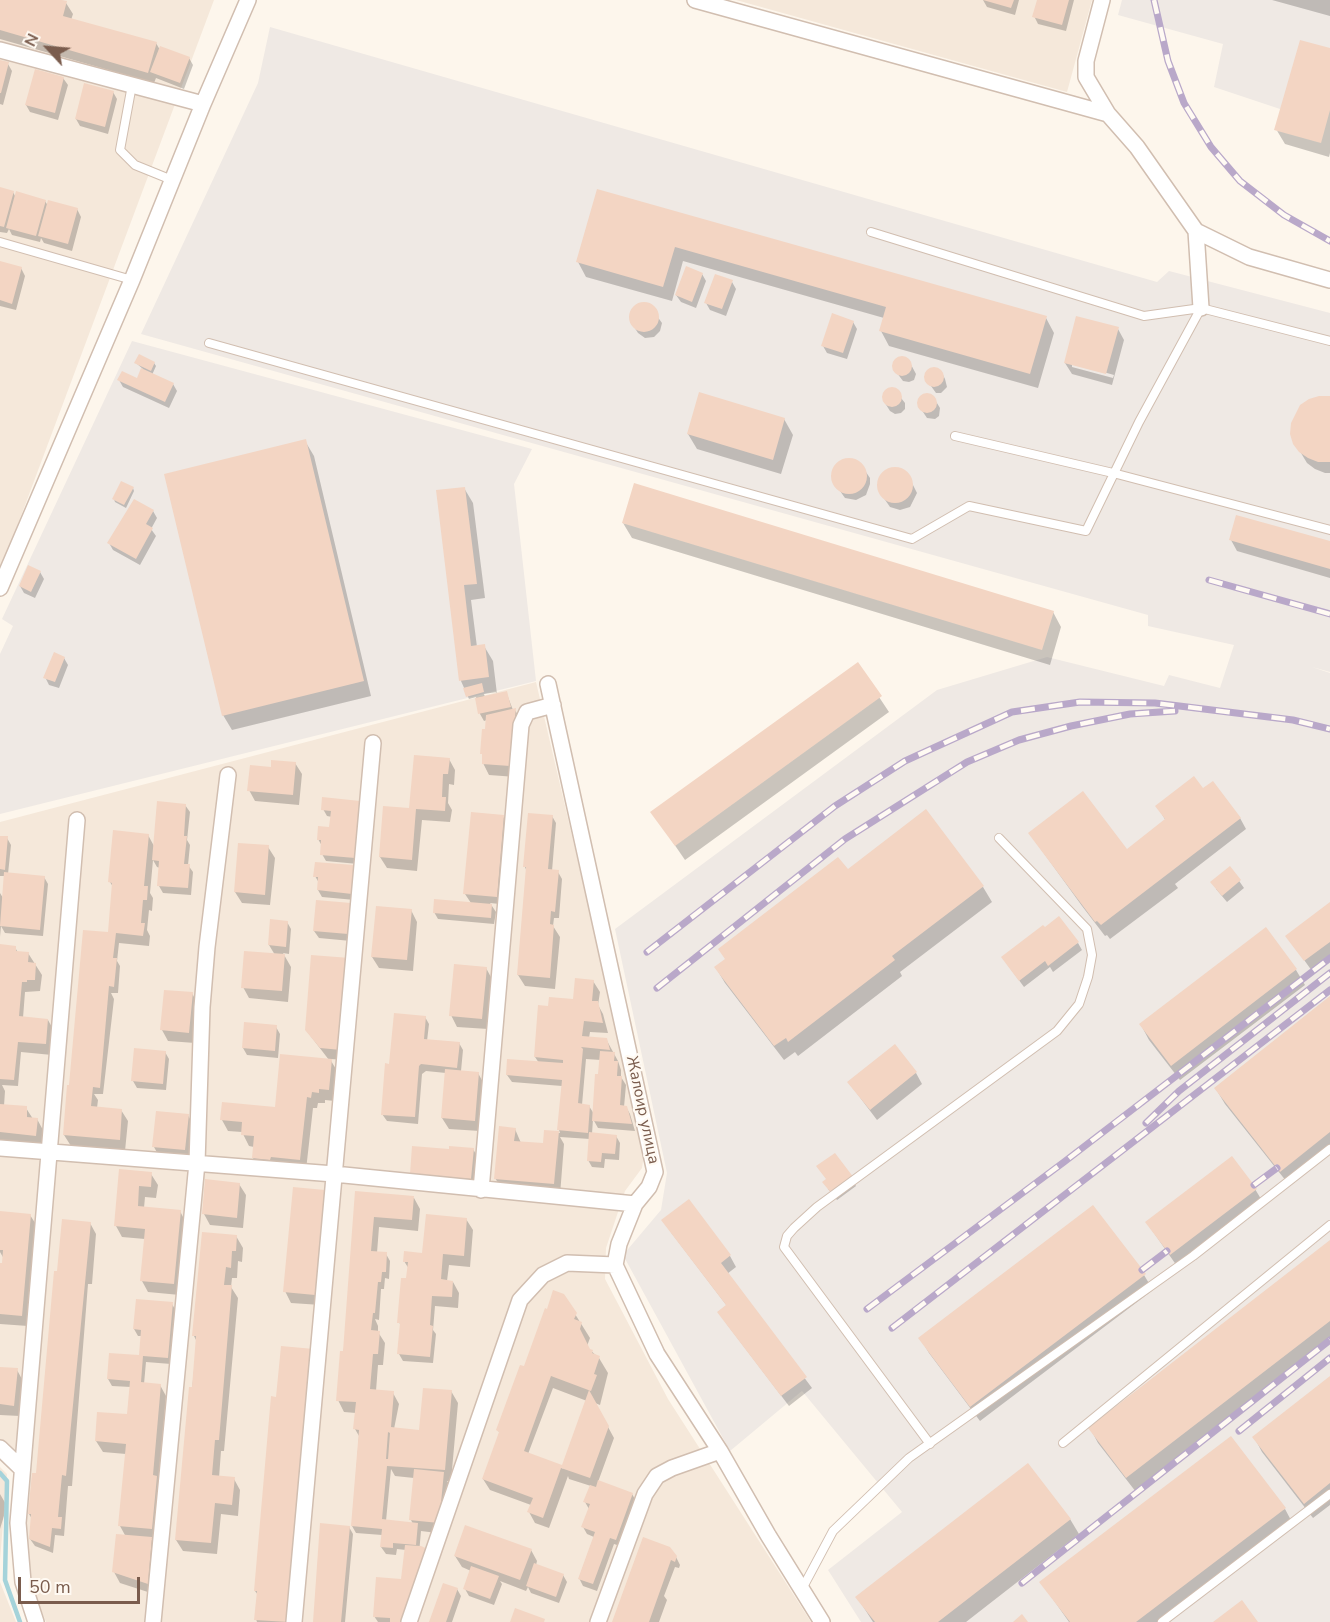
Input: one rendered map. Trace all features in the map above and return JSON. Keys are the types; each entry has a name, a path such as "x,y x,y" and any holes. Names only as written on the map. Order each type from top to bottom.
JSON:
{"street":[{"path":"0,588 132,280 248,0"},
{"path":"695,0 1108,114"},
{"path":"1102,0 1086,61 1086,77 1108,114 1137,147 1196,231 1249,257 1330,280"},
{"path":"0,50 203,104"},
{"path":"1196,231 1200,308"},
{"name":"Жалоир улица","path":"548,684 655,1172 649,1187 635,1204 619,1244 615,1265"},
{"path":"481,1190 521,725 527,712 552,705"},
{"path":"294,1622 373,744"},
{"path":"153,1622 197,1163 202,1006 207,947 228,775"},
{"path":"36,1622 23,1582 18,1523 77,820"},
{"path":"0,1148 334,1174 635,1204"},
{"path":"409,1622 520,1300 543,1275 567,1263 615,1265 657,1354 720,1451 822,1622"},
{"path":"0,1448 22,1469"},
{"path":"598,1622 645,1494 657,1476 672,1468 720,1451"}],"lane":[{"path":"132,85 120,150 135,165 172,180"},
{"path":"871,232 1144,316 1200,308 1330,341"},
{"path":"0,242 132,280"},
{"path":"209,343 912,539 969,506 1086,531 1113,473 1200,308"},
{"path":"955,436 1113,473 1330,530"},
{"path":"930,1444 784,1247 787,1236 817,1207 1057,1030 1079,1004 1092,955 1087,929 999,838"},
{"path":"802,1589 833,1531 909,1458 1193,1256 1330,1149"},
{"path":"1063,1443 1330,1225"},
{"path":"1162,1622 1330,1494"}],"shaded area":[{"path":"0,0 214,0 0,572"},
{"path":"736,0 1092,0 1067,92"},
{"path":"1122,0 1330,0 1330,110 1280,109 1214,87 1223,44 1118,15"},
{"path":"270,27 1157,282 1169,271 1330,313 1330,672 1312,667 1330,673 1330,1622 861,1622 828,1570 902,1512 802,1391 730,1451 623,1255 661,1210 667,1173 615,929 937,690 1047,657 1164,686 1169,675 1220,688 1234,645 1148,626 1148,615 141,334 258,83"},
{"path":"132,341 532,449 514,484 536,681 0,814 0,654 13,626 2,619"},
{"path":"536,682 645,1148 642,1168 625,1191 606,1248 605,1279 668,1399 811,1622 46,1622 18,1553 30,1470 0,1441 0,822"},
{"path":"0,1467 7,1474 0,1560"},
{"path":"0,1582 16,1622 0,1622"}],"building":[{"path":"0,0 67,1 63,16 157,42 148,73 0,30"},
{"path":"983,0 1014,0 1011,8"},
{"path":"1037,0 1069,0 1062,25 1032,17"},
{"path":"1300,40 1330,48 1330,110 1321,143 1274,130"},
{"path":"160,46 190,57 180,83 150,72"},
{"path":"0,60 9,62 1,93 0,93"},
{"path":"35,69 64,77 55,113 25,105"},
{"path":"84,83 114,91 105,127 75,119"},
{"path":"0,187 14,191 4,227 0,226"},
{"path":"597,189 1047,316 1030,374 879,331 886,307 675,247 663,287 576,262"},
{"path":"16,191 46,200 36,236 6,228"},
{"path":"48,200 78,208 68,244 38,236"},
{"path":"0,261 22,267 12,304 0,300"},
{"path":"686,266 703,273 692,302 675,295"},
{"path":"715,274 733,280 722,309 704,303"},
{"path":"644,302 650,303 658,311 658,323 650,331 644,332 638,331 630,323 629,317 630,311 638,303"},
{"path":"832,313 854,321 843,353 821,346"},
{"path":"1076,316 1119,327 1106,374 1064,363"},
{"path":"139,354 155,362 151,371 134,363"},
{"path":"902,356 909,359 912,366 909,373 902,376 895,373 892,366 895,359"},
{"path":"934,367 941,370 944,377 941,384 934,387 927,384 924,377 927,370"},
{"path":"141,368 174,383 165,402 117,380 122,371 137,378"},
{"path":"892,387 899,390 902,397 899,404 892,407 885,404 882,397 885,390"},
{"path":"699,392 785,418 773,460 687,434"},
{"path":"927,393 934,396 937,403 934,410 927,413 920,410 917,403 920,396"},
{"path":"1319,396 1330,396 1330,462 1318,462 1299,452 1290,434 1291,423 1300,405"},
{"path":"306,439 364,681 222,716 164,474"},
{"path":"849,458 862,463 867,476 862,489 849,494 836,489 831,476 836,463"},
{"path":"895,467 908,472 913,485 908,498 895,503 882,498 877,485 882,472"},
{"path":"121,481 134,487 124,505 112,499"},
{"path":"634,483 1054,611 1042,650 622,523"},
{"path":"465,487 477,584 464,585 471,646 485,644 489,677 459,681 436,490"},
{"path":"134,499 154,510 146,524 153,528 136,559 107,543"},
{"path":"1236,515 1330,541 1330,569 1229,540"},
{"path":"28,565 41,571 31,592 19,586"},
{"path":"54,652 65,657 55,682 43,678"},
{"path":"858,662 882,696 675,846 650,812"},
{"path":"482,683 484,692 466,697 463,688"},
{"path":"507,691 511,707 478,714 475,698"},
{"path":"516,708 510,766 482,764 482,754 480,754 482,729 485,729 486,715"},
{"path":"414,755 450,758 448,774 443,774 442,797 446,797 445,811 416,809 412,860 379,857 383,806 409,808"},
{"path":"271,760 296,762 293,795 247,791 250,765 271,767"},
{"path":"1194,776 1203,788 1213,781 1241,818 1101,925 1095,922 1028,833 1083,791 1127,849 1165,819 1155,806"},
{"path":"322,797 360,801 355,858 320,855 321,840 317,840 318,826 329,827 331,811 321,810"},
{"path":"157,801 186,804 184,836 187,836 184,864 190,864 188,888 157,886 159,861 152,860"},
{"path":"926,809 984,886 892,956 895,960 788,1042 786,1038 774,1046 714,967 725,959 718,949 838,857 848,869"},
{"path":"471,812 504,815 497,897 463,894"},
{"path":"528,813 553,815 548,869 559,870 555,912 551,911 550,924 554,925 550,978 517,975"},
{"path":"113,830 149,834 144,886 148,886 147,900 143,900 141,923 145,923 143,936 116,933 113,958 117,958 114,987 109,986 100,1088 93,1087 91,1106 122,1109 120,1140 63,1135 83,930 108,932 112,883 108,882"},
{"path":"0,836 8,836 5,870 0,869"},
{"path":"238,843 269,845 265,895 234,892"},
{"path":"315,862 354,865 352,894 317,890 318,877 313,877"},
{"path":"1230,866 1241,880 1222,896 1210,882"},
{"path":"4,872 45,876 40,930 0,926"},
{"path":"434,899 492,904 491,918 433,913"},
{"path":"316,900 351,903 348,934 313,931"},
{"path":"1330,902 1330,942 1304,961 1285,936"},
{"path":"376,906 412,909 407,960 371,957"},
{"path":"1059,916 1079,942 1048,966 1045,961 1019,981 1001,957 1043,925 1045,927"},
{"path":"270,919 288,921 286,947 268,945"},
{"path":"1266,927 1297,969 1171,1066 1139,1024"},
{"path":"0,944 16,946 16,951 29,952 28,962 36,963 35,980 22,982 19,1016 48,1019 46,1044 18,1042 14,1080 0,1079"},
{"path":"244,951 285,954 282,991 241,988"},
{"path":"311,955 350,958 341,1050 320,1048 305,1030"},
{"path":"454,964 487,967 482,1019 449,1016"},
{"path":"575,978 594,980 592,1001 598,1001 603,1023 584,1021 582,1036 607,1038 610,1050 581,1047 583,1049 578,1103 590,1105 588,1133 557,1130 562,1080 506,1075 507,1059 563,1063 563,1060 534,1057 538,1005 548,1006 549,997 573,999"},
{"path":"164,990 193,992 189,1033 160,1030"},
{"path":"1330,996 1330,1132 1280,1172 1214,1088"},
{"path":"394,1013 426,1016 424,1039 460,1042 457,1068 421,1064 419,1066 415,1117 381,1115 385,1063 389,1064"},
{"path":"244,1022 277,1025 275,1051 242,1048"},
{"path":"895,1044 917,1072 870,1110 847,1082"},
{"path":"134,1048 166,1051 163,1084 131,1081"},
{"path":"600,1051 615,1052 614,1061 618,1061 617,1076 622,1076 620,1105 627,1106 632,1124 592,1121 595,1074 598,1074"},
{"path":"280,1054 332,1059 329,1090 319,1089 319,1093 312,1092 311,1098 307,1097 300,1160 252,1158 254,1136 241,1135 242,1122 220,1120 222,1102 275,1107"},
{"path":"445,1069 479,1072 475,1121 441,1118"},
{"path":"0,1104 27,1106 27,1117 38,1118 36,1136 0,1132"},
{"path":"156,1111 189,1114 185,1150 152,1147"},
{"path":"499,1126 516,1128 514,1141 543,1143 544,1130 559,1131 554,1184 494,1179"},
{"path":"589,1132 617,1135 615,1154 602,1153 601,1162 587,1161"},
{"path":"412,1146 449,1149 449,1146 474,1148 471,1179 410,1174"},
{"path":"835,1153 854,1178 832,1194 822,1182 826,1179 816,1166"},
{"path":"1232,1156 1257,1189 1170,1255 1145,1222"},
{"path":"119,1169 152,1172 151,1187 139,1186 138,1206 181,1210 174,1284 140,1281 145,1229 114,1226"},
{"path":"205,1179 240,1183 237,1218 202,1214"},
{"path":"293,1187 325,1190 315,1295 283,1292"},
{"path":"355,1191 414,1196 412,1220 374,1217 371,1251 387,1252 386,1272 382,1272 381,1282 378,1282 375,1313 373,1313 371,1330 380,1331 378,1354 373,1354 370,1389 394,1391 391,1427 419,1430 423,1388 452,1390 445,1470 387,1466 382,1519 418,1523 416,1545 393,1543 393,1548 380,1547 382,1529 351,1526 359,1430 353,1429 356,1402 336,1401 340,1351 343,1351","holes":["388,1432 390,1433 388,1459 386,1459"]},
{"path":"689,1199 731,1255 721,1263 807,1377 781,1396 717,1312 726,1305 661,1220"},
{"path":"1093,1205 1146,1274 970,1407 918,1338"},
{"path":"0,1211 31,1214 22,1316 0,1314 0,1263 2,1263 3,1250 0,1250"},
{"path":"426,1214 467,1218 464,1256 443,1254 441,1279 453,1281 452,1297 432,1296 430,1325 433,1326 430,1357 397,1354 401,1278 406,1278 408,1262 403,1262 404,1251 422,1253"},
{"path":"62,1219 91,1222 66,1476 62,1475 58,1517 62,1517 61,1529 52,1528 50,1547 29,1539 31,1514 28,1514 32,1473 36,1473 54,1271 57,1271"},
{"path":"202,1232 237,1235 236,1251 232,1251 231,1268 226,1267 224,1285 232,1285 219,1440 215,1440 212,1475 235,1477 232,1505 215,1503 211,1543 175,1540 189,1387 192,1387 196,1336 192,1336"},
{"path":"1330,1240 1330,1321 1126,1478 1088,1428"},
{"path":"553,1290 564,1294 577,1313 574,1319 582,1322 580,1329 590,1349 593,1350 592,1353 600,1356 594,1374 597,1375 591,1391 589,1390 609,1426 590,1478 561,1468 543,1518 527,1512 533,1498 482,1479 499,1432 496,1430 520,1365 524,1366","holes":["551,1376 589,1390 562,1465 524,1451"]},
{"path":"136,1299 173,1302 168,1358 143,1356 141,1382 161,1384 153,1475 157,1476 152,1529 118,1526 126,1444 95,1441 97,1412 127,1414 130,1381 107,1379 109,1353 139,1355 141,1330 133,1329"},
{"path":"281,1346 314,1349 289,1622 254,1620 257,1591 254,1591 271,1396 276,1397"},
{"path":"0,1367 18,1368 14,1406 0,1404"},
{"path":"1330,1376 1330,1483 1304,1504 1252,1437"},
{"path":"1231,1436 1286,1508 1136,1622 1070,1622 1039,1582"},
{"path":"1028,1463 1071,1519 938,1622 875,1622 855,1597"},
{"path":"414,1469 444,1472 439,1523 409,1520"},
{"path":"598,1480 633,1493 616,1540 610,1538 593,1584 578,1579 595,1532 581,1527 590,1504 583,1502 590,1485 596,1487"},
{"path":"320,1523 350,1526 341,1622 313,1622"},
{"path":"465,1525 532,1549 520,1580 454,1556"},
{"path":"116,1534 152,1537 148,1584 112,1572"},
{"path":"643,1537 670,1547 677,1556 675,1562 671,1560 649,1622 612,1622"},
{"path":"405,1545 421,1546 430,1550 403,1622 390,1622 390,1618 373,1617 376,1577 401,1579"},
{"path":"534,1563 564,1574 556,1597 526,1586"},
{"path":"471,1566 499,1576 490,1599 463,1589"},
{"path":"443,1583 458,1588 446,1622 429,1622"},
{"path":"1242,1600 1258,1622 1213,1622"},
{"path":"515,1608 545,1619 544,1622 510,1622"},
{"path":"1022,1614 1028,1622 1013,1622"}],"waterway":[{"path":"0,1473 7,1481 5,1580 20,1622"}],"railway":[{"path":"1154,0 1168,61 1184,103 1211,147 1240,181 1284,215 1330,241"},
{"path":"1209,580 1330,614"},
{"path":"647,952 835,806 905,761 1012,712 1080,702 1155,703 1293,720 1330,729"},
{"path":"657,988 845,839 967,762 1019,740 1071,726 1130,714 1175,711"},
{"path":"867,1309 1064,1162 1330,958"},
{"path":"1146,1123 1179,1091 1330,973"},
{"path":"892,1328 1330,990"},
{"path":"1254,1185 1277,1168"},
{"path":"1142,1270 1167,1251"},
{"path":"1022,1583 1330,1340"},
{"path":"1239,1431 1330,1358"}]}
